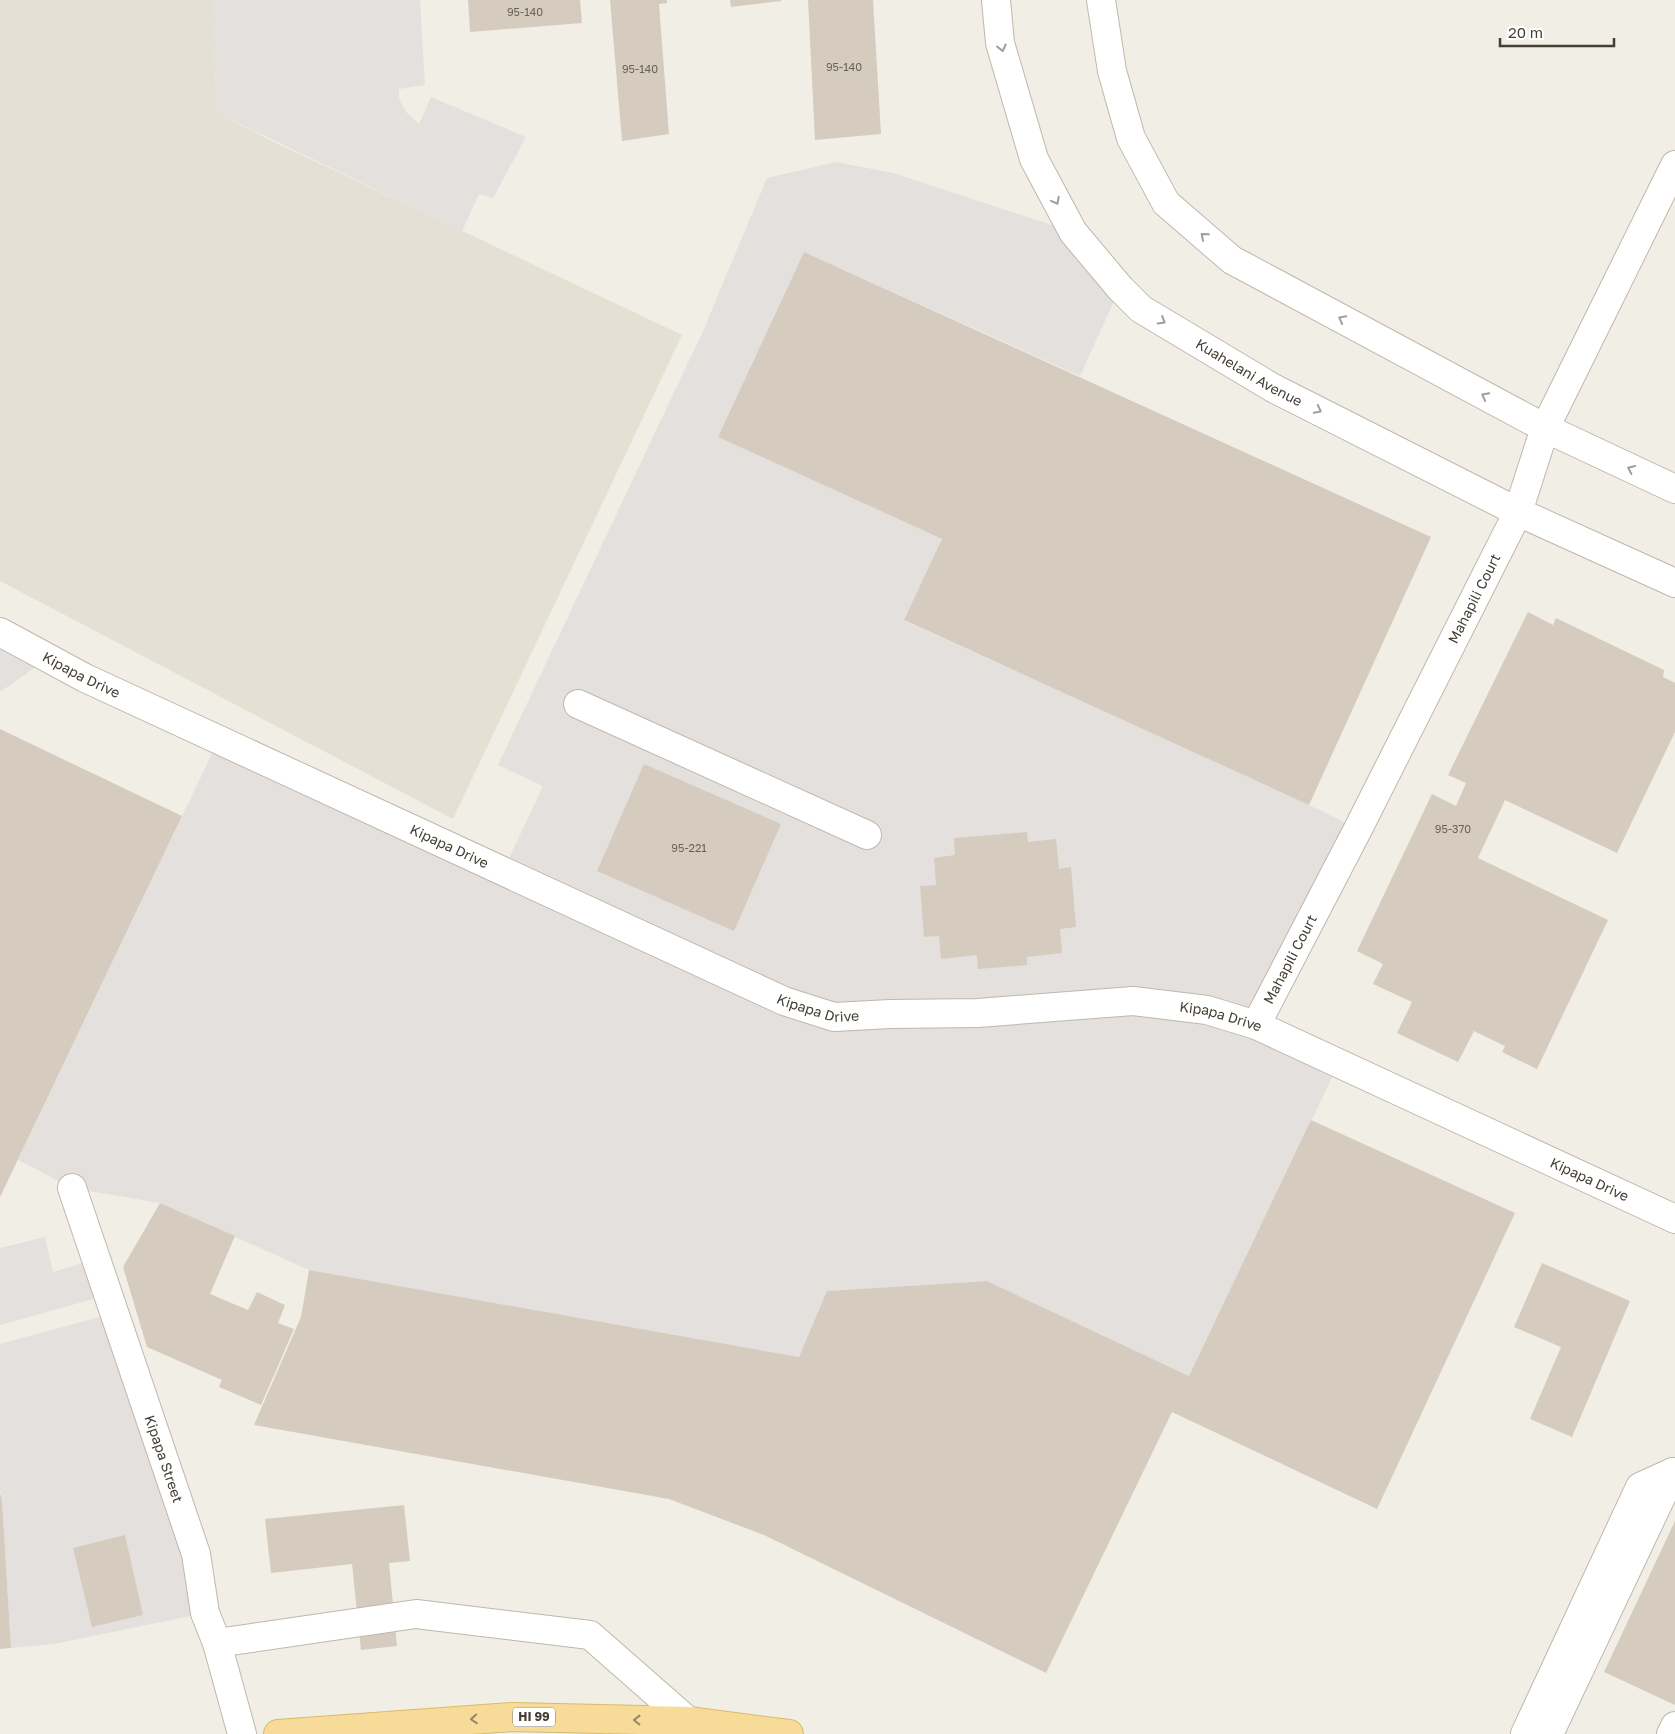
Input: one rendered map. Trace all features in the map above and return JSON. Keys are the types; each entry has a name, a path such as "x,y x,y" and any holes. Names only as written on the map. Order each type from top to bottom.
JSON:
{"main road":[{"name":"HI 99","path":"278,1734 512,1717 688,1721 790,1734"}],"street":[{"name":"Kuahelani Avenue","path":"996,0 1000,43 1034,159 1073,232 1120,288 1141,309 1273,388 1518,512 1675,583"},
{"path":"1101,0 1112,71 1131,138 1166,203 1232,260 1545,428 1675,490"},
{"name":"Mahapili Court","path":"1256,1025 1358,829 1518,512 1545,428 1675,165"},
{"name":"Kipapa Drive","path":"0,632 85,678 784,1001 834,1017 978,1013 1133,1002 1207,1010 1256,1025 1675,1218"},
{"path":"578,704 867,835"},
{"name":"Kipapa Street","path":"72,1188 196,1554 205,1613 217,1642 242,1734"},
{"path":"1525,1734 1640,1487 1673,1472 1549,1734"},
{"path":"217,1642 416,1614 590,1635 688,1721"},
{"path":"1671,1734 1675,1726"}],"shaded area":[{"path":"0,0 212,0 217,113 270,140 682,335 453,819 0,581"},
{"path":"212,0 420,0 425,85 399,89 399,98 406,112 419,124 431,97 526,137 493,198 479,194 462,231 217,113"},
{"path":"836,162 893,173 1073,232 1120,288 1080,376 804,252 718,437 942,539 905,621 1358,829 1256,1025 1339,1063 1189,1376 987,1281 828,1291 799,1357 309,1270 160,1203 72,1188 18,1160 219,739 503,871 543,786 498,765 703,331 767,178"},
{"path":"0,632 48,658 0,692"},
{"path":"45,1237 53,1272 96,1259 108,1295 0,1325 0,1248"},
{"path":"114,1313 205,1613 54,1644 11,1648 0,1489 0,1344"}],"building":[{"path":"468,0 580,0 582,23 470,32"},
{"path":"610,0 667,0 667,3 659,4 669,134 622,141"},
{"path":"730,0 781,0 781,1 731,7"},
{"path":"808,0 873,0 881,134 815,140"},
{"path":"804,252 1431,537 1309,805 904,620 942,539 718,437"},
{"path":"1528,612 1553,625 1556,618 1664,670 1663,677 1675,683 1675,732 1617,853 1505,800 1478,858 1608,920 1537,1069 1502,1052 1505,1046 1474,1031 1458,1062 1397,1033 1412,1002 1373,984 1383,964 1357,951 1432,794 1456,806 1466,783 1448,775"},
{"path":"0,729 182,816 0,1197"},
{"path":"644,764 781,824 734,931 597,871"},
{"path":"1027,832 1028,842 1056,839 1059,869 1071,867 1076,927 1060,929 1062,953 1027,957 1027,965 978,969 977,955 941,959 939,936 924,937 920,886 936,885 934,858 955,855 954,838"},
{"path":"1311,1120 1515,1213 1377,1509 1172,1412 1046,1673 764,1535 669,1499 254,1425 301,1317 309,1270 799,1357 827,1291 987,1281 1189,1376"},
{"path":"160,1203 235,1236 210,1294 248,1310 257,1292 285,1305 278,1323 294,1329 261,1405 219,1387 222,1380 147,1347 123,1267"},
{"path":"1542,1263 1630,1301 1572,1437 1530,1419 1561,1347 1514,1327"},
{"path":"0,1493 11,1648 0,1649"},
{"path":"404,1505 410,1561 389,1563 397,1646 361,1650 352,1564 271,1573 265,1519"},
{"path":"1675,1521 1675,1705 1604,1672"},
{"path":"125,1535 143,1615 92,1627 73,1548"}]}
